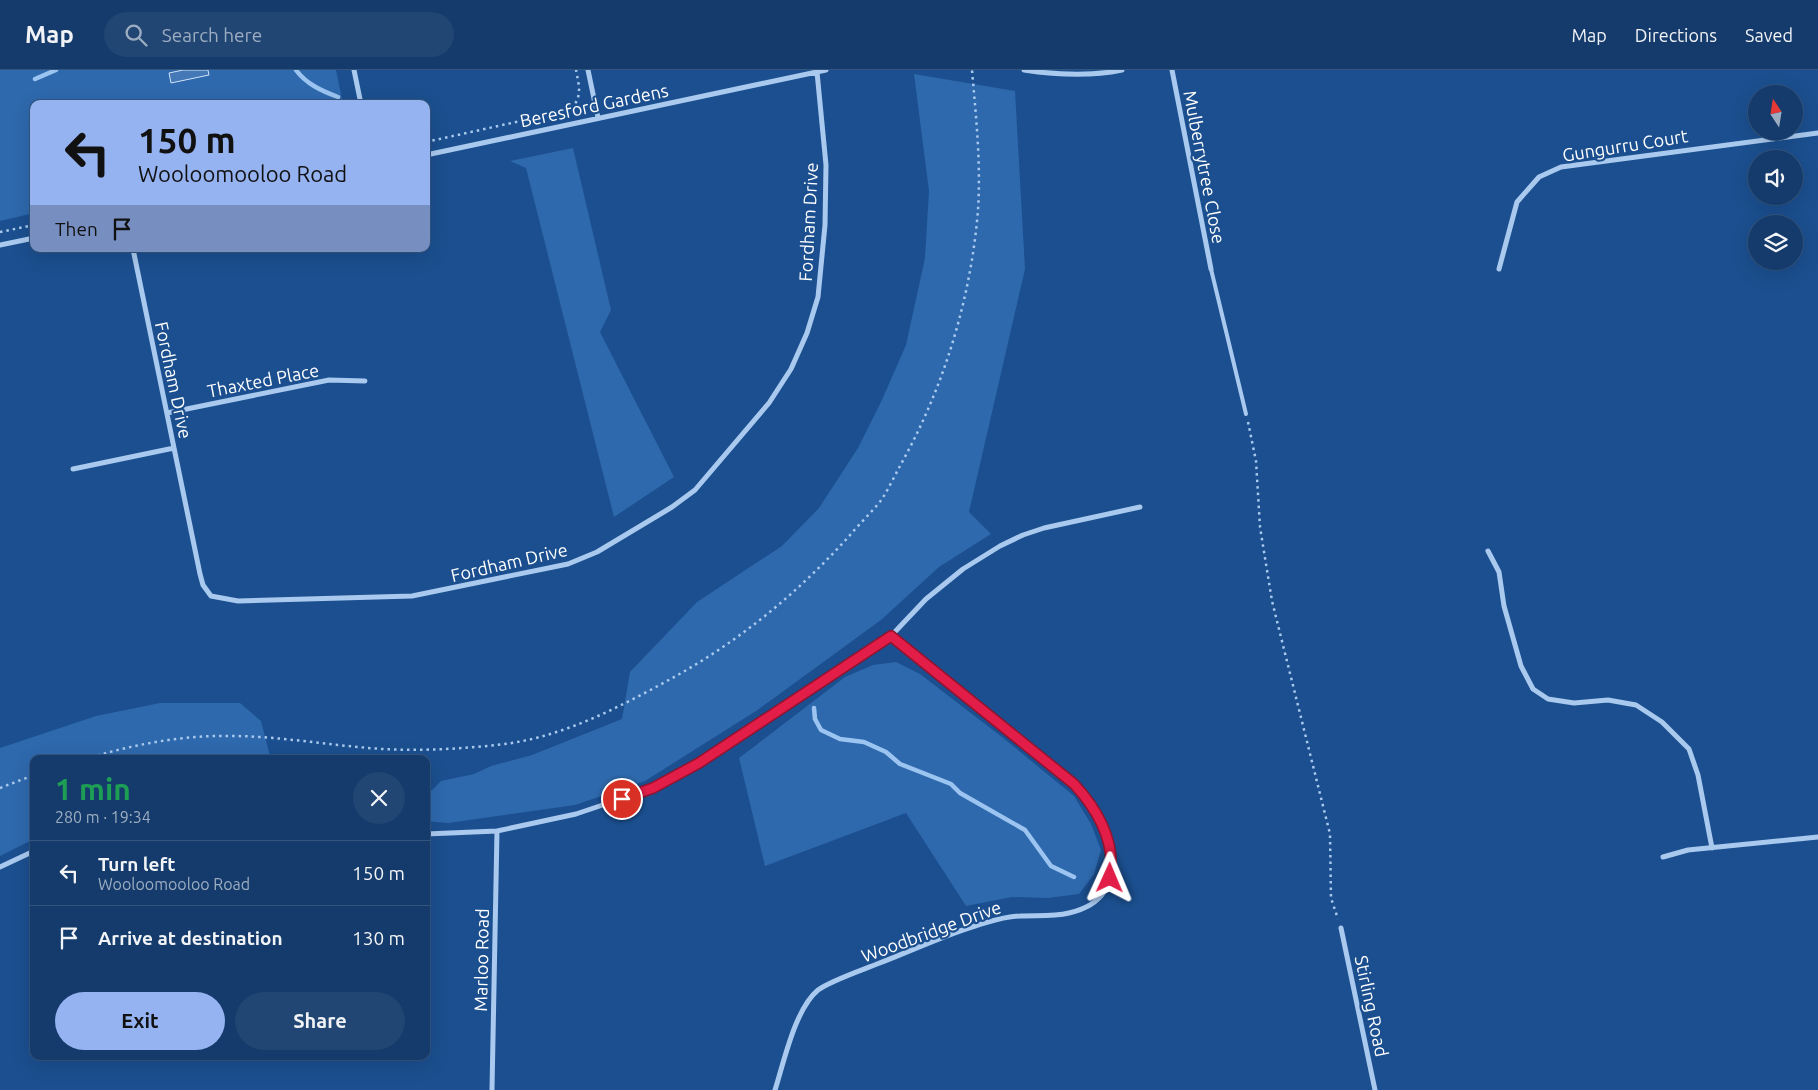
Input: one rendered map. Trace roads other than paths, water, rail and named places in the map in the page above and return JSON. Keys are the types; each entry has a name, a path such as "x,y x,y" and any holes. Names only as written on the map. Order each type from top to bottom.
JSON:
{"street":[{"path":"354,70 360,100"},
{"path":"588,70 598,118"},
{"name":"Beresford Gardens","path":"430,153 826,70"},
{"path":"1024,70 1057,75 1080,75 1122,70"},
{"name":"Mulberrytree Close","path":"1172,70 1211,269"},
{"name":"Fordham Drive","path":"134,252 204,585 211,596 224,600 412,596 542,571 568,564 597,552 672,507 695,490 769,403 795,360 808,333 818,297 823,261 826,165 817,72"},
{"name":"Gungurru Court","path":"1499,269 1517,202 1539,177 1561,167 1818,133"},
{"path":"0,245 30,239"},
{"name":"Thaxted Place","path":"167,413 329,380 365,382"},
{"path":"73,469 174,448"},
{"path":"430,834 497,832 576,814 653,788 708,757 891,636 926,598 963,569 1000,546 1044,528 1140,507"},
{"path":"1488,551 1499,572 1504,606 1521,666 1533,689 1548,699 1574,702 1608,700 1636,705 1662,722 1689,749 1698,775 1712,848"},
{"name":"Woodbridge Drive","path":"775,1090 797,1019 818,990 855,973 974,926 1018,916 1052,916 1070,913 1086,906 1104,892 1110,878 1113,862 1107,838 1098,814 1087,798 1074,784 891,636"},
{"name":"Marloo Road","path":"492,1090 497,832"},
{"path":"1663,857 1688,850 1818,836"},
{"path":"0,867 30,853"},
{"name":"Stirling Road","path":"1341,928 1375,1090"}],"lane":[{"path":"1211,269 1246,414"}],"waterway":[{"path":"35,79 56,70"},
{"path":"296,70 309,83 320,90 338,97"},
{"path":"814,708 815,719 821,730 840,739 864,742 886,752 900,764 951,784 960,793 1025,830 1051,866 1074,877"}]}
